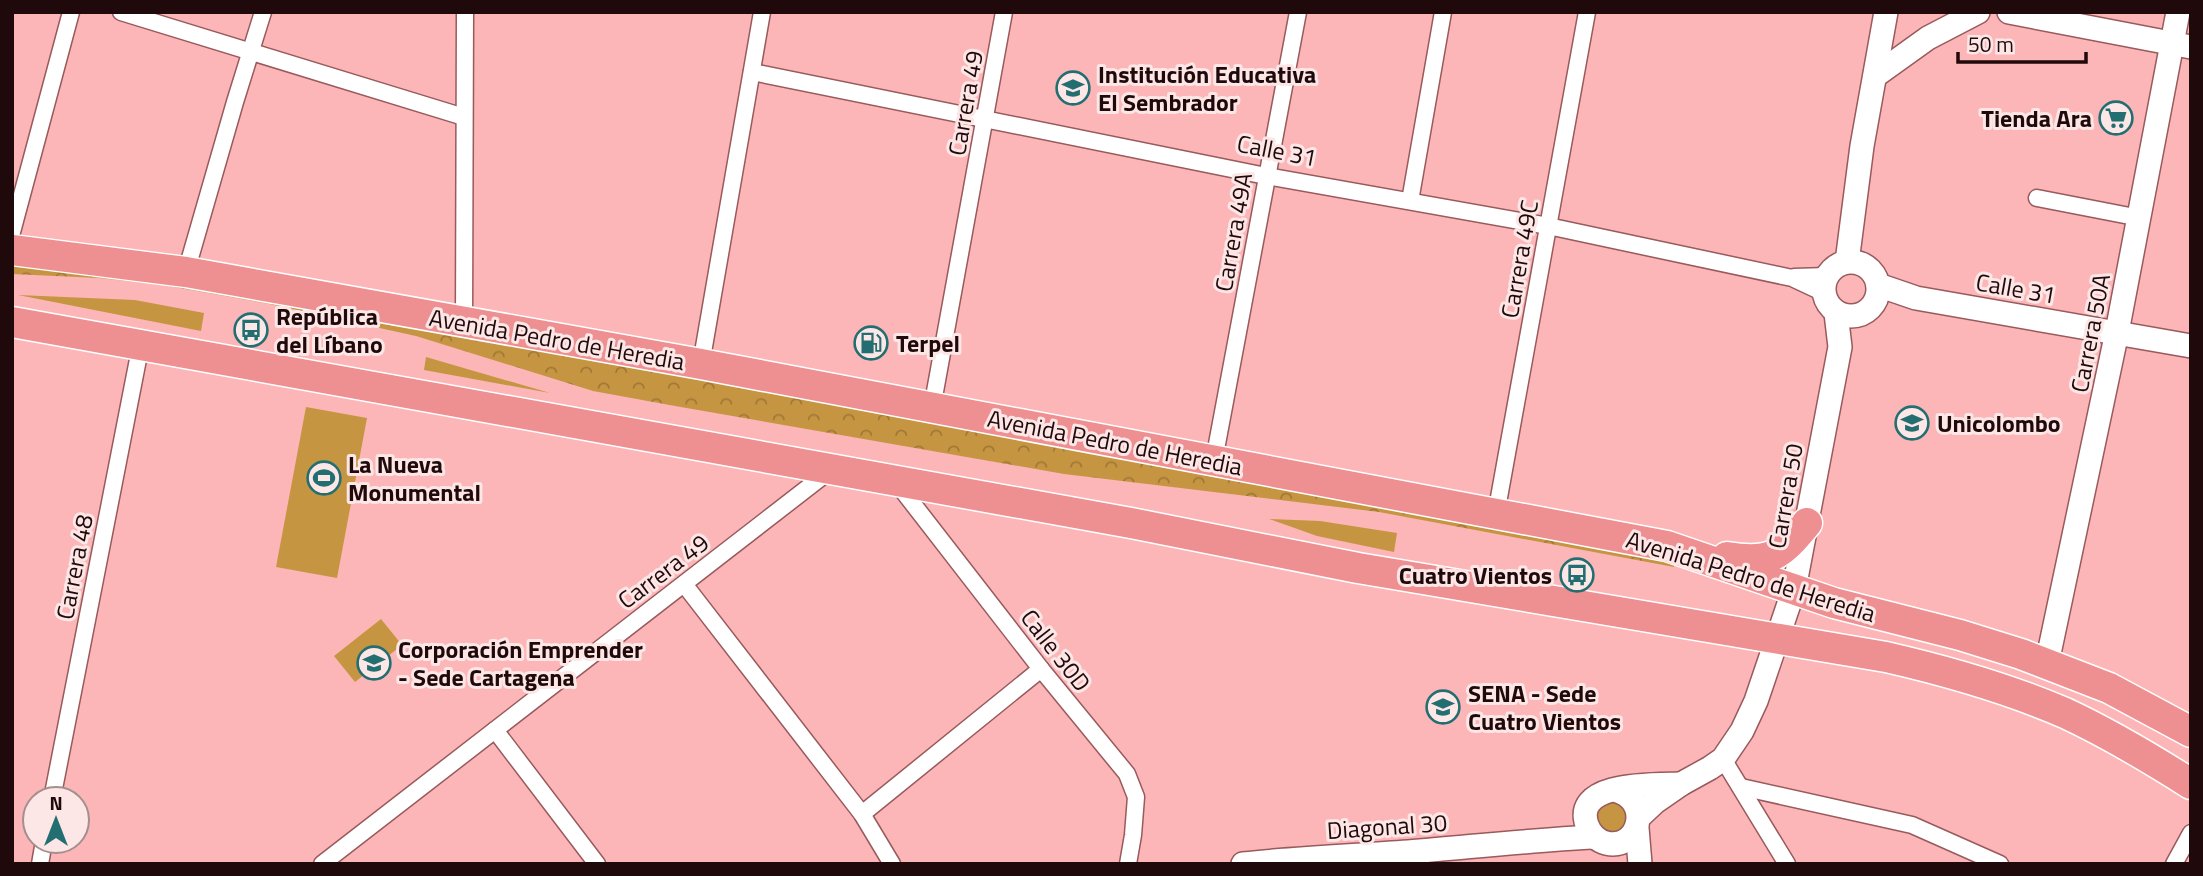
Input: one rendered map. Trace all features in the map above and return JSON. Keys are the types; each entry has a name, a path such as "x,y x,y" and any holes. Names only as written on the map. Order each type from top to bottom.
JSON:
{"highway":[{"name":"Avenida Pedro de Heredia","path":"12,250 187,272 701,364 1682,550 1850,608 1994,645 2047,663 2109,688 2191,732"},
{"name":"Avenida Pedro de Heredia","path":"12,321 1144,525 1357,568 1907,662 1997,687 2077,719 2191,784"},
{"path":"1682,550 1734,558 1762,559 1788,546 1807,523"}],"street":[{"path":"12,232 71,12"},
{"path":"121,12 464,117"},
{"path":"187,272 263,12"},
{"path":"464,322 465,12"},
{"path":"701,364 762,12"},
{"name":"Carrera 49","path":"932,408 1004,12"},
{"name":"Carrera 49A","path":"1214,460 1298,12"},
{"path":"1410,201 1443,12"},
{"name":"Carrera 49C","path":"1496,514 1587,12"},
{"path":"1855,263 1852,235 1862,146 1886,12"},
{"path":"1875,76 1928,38 1978,12"},
{"path":"2009,12 2182,45"},
{"name":"Carrera 50A","path":"2047,663 2140,218 2182,45 2178,12"},
{"name":"Calle 31","path":"752,72 1266,176 1548,226 1825,285"},
{"path":"2037,198 2140,218"},
{"path":"1855,263 1873,273 1872,302 1851,317 1836,313 1828,304 1825,285 1835,267 1855,263"},
{"name":"Calle 31","path":"1872,302 1916,298 2191,346"},
{"name":"Carrera 50","path":"1840,346 1872,302"},
{"name":"Carrera 50","path":"1638,822 1655,802 1723,758 1742,731 1756,701 1794,589 1840,346 1836,313"},
{"name":"Carrera 48","path":"55,785 141,344"},
{"name":"Carrera 49","path":"322,864 832,468"},
{"name":"Calle 30D","path":"895,480 1041,669 1127,774 1136,797 1128,864"},
{"path":"684,584 862,814 892,864"},
{"path":"862,814 1041,669"},
{"path":"495,730 597,864"},
{"path":"1723,758 1787,864"},
{"name":"Carrera 50","path":"1614,790 1645,785 1681,784"},
{"path":"1741,787 1912,825 2000,864"},
{"path":"1625,864 1586,825 1586,810 1600,793 1614,790 1622,792 1633,800 1637,807 1640,864"},
{"name":"Diagonal 30","path":"1536,839 1586,810"},
{"path":"1603,840 1627,839 1638,822"},
{"path":"2174,864 2191,833"},
{"name":"Diagonal 30","path":"1242,864 1457,848 1536,839 1603,840"}],"green space":[{"path":"12,256 214,284 1676,557 1674,567 1379,512 1064,474 675,406 593,391 416,336 270,304 163,285 99,278 12,274"},
{"path":"18,295 135,300 204,313 201,331"},
{"path":"426,357 550,393 424,370"},
{"name":"La Nueva Monumental","path":"306,407 367,418 337,578 276,567"},
{"path":"1269,519 1320,521 1397,533 1394,552 1317,536"},
{"path":"381,619 402,645 355,682 334,656"},
{"path":"1620,799 1630,820 1617,834 1599,831 1593,808"}],"place":[{"name":"Institución Educativa El Sembrador","path":"1073,88"},
{"name":"Tienda Ara","path":"2116,118"},
{"name":"República del Líbano","path":"251,330"},
{"name":"Terpel","path":"871,343"},
{"name":"Unicolombo","path":"1912,423"},
{"name":"La Nueva Monumental","path":"324,478"},
{"name":"Cuatro Vientos","path":"1577,575"},
{"name":"Corporación Emprender - Sede Cartagena","path":"374,663"},
{"name":"SENA - Sede Cuatro Vientos","path":"1443,707"}]}
